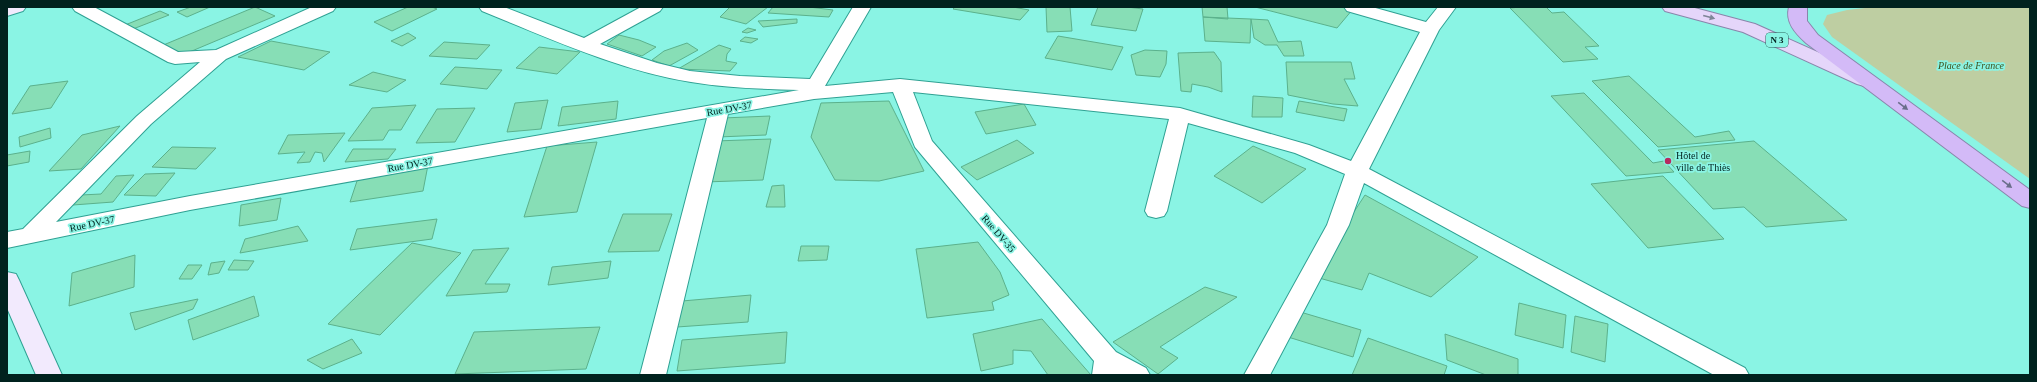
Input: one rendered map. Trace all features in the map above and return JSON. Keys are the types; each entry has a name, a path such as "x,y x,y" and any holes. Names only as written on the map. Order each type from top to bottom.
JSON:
{"highway":[{"path":"1798,7 1796,15 1800,27 1808,35 2030,201"}],"main road":[{"name":"N 3","path":"1671,7 1749,28 1838,67 1878,88"}],"street":[{"path":"7,11 17,7"},
{"path":"81,7 175,58 219,55"},
{"path":"31,235 144,120 219,55 327,7"},
{"path":"488,7 585,45 675,73 742,82 815,89 900,85 1180,114 1302,149 1357,171 1736,375"},
{"path":"585,45 654,7"},
{"path":"815,89 862,7"},
{"path":"1353,7 1430,29"},
{"path":"1257,375 1338,225 1357,171 1430,29 1447,7"},
{"name":"Rue DV-35","path":"900,85 922,143 1106,367"},
{"name":"Rue DV-37","path":"7,240 190,203 718,109 815,89"},
{"path":"653,375 718,109"},
{"path":"1156,212 1180,114"},
{"path":"7,280 49,375"},
{"path":"1106,367 1137,375"}],"green space":[{"name":"Place de France","path":"1874,7 2030,7 2030,179 1832,37 1823,24 1827,15 1847,10"}],"building":[{"path":"191,7 210,7 187,17 177,12"},
{"path":"255,7 275,16 180,56 161,46"},
{"path":"408,7 432,7 437,9 392,31 374,22"},
{"path":"730,7 768,7 746,24 720,17"},
{"path":"773,7 809,7 833,10 829,17 768,13"},
{"path":"955,7 1013,7 1029,10 1020,20 953,9"},
{"path":"1046,7 1070,7 1072,31 1047,32"},
{"path":"1098,7 1127,7 1143,9 1136,31 1091,25"},
{"path":"1202,7 1227,7 1228,19 1203,17"},
{"path":"1255,7 1345,7 1353,9 1337,28"},
{"path":"1546,7 1552,13 1564,12 1599,46 1585,47 1598,59 1563,62 1510,8"},
{"path":"160,11 169,15 133,29 125,25"},
{"path":"1203,17 1251,19 1250,43 1205,41"},
{"path":"797,19 797,23 763,27 758,21"},
{"path":"1251,19 1268,20 1278,42 1301,41 1304,56 1284,56 1277,45 1265,45 1254,38"},
{"path":"748,28 756,30 747,33 742,32"},
{"path":"408,33 416,38 402,46 391,41"},
{"path":"619,35 639,40 656,47 642,56 607,44"},
{"path":"1058,36 1123,47 1112,70 1045,58"},
{"path":"745,37 758,39 751,43 740,41"},
{"path":"271,41 330,52 304,70 238,57"},
{"path":"444,42 490,45 477,59 429,56"},
{"path":"687,43 698,50 669,66 652,60 664,51"},
{"path":"719,45 731,49 727,54 726,61 737,63 730,71 678,69"},
{"path":"539,47 580,52 557,74 516,68"},
{"path":"1145,50 1167,51 1166,64 1160,77 1136,75 1131,55"},
{"path":"1214,52 1221,62 1222,92 1208,87 1192,84 1191,92 1181,91 1178,53"},
{"path":"1286,62 1351,62 1355,79 1344,79 1358,106 1333,104 1288,95"},
{"path":"455,67 502,70 487,89 440,84"},
{"path":"373,72 406,80 387,92 349,85"},
{"path":"1629,76 1695,137 1729,131 1735,140 1658,147 1592,81"},
{"path":"68,81 51,108 12,114 30,86"},
{"path":"1584,93 1653,163 1664,161 1674,172 1626,176 1551,96"},
{"path":"1253,96 1283,98 1282,117 1252,117"},
{"path":"548,100 541,129 507,132 515,103"},
{"path":"618,101 616,119 558,126 562,107"},
{"path":"889,101 924,171 879,181 835,180 811,137 821,103"},
{"path":"1299,101 1347,109 1344,121 1296,112"},
{"path":"1024,104 1036,125 986,134 975,112"},
{"path":"416,105 401,130 389,130 383,140 348,141 372,108"},
{"path":"475,108 455,142 416,143 437,109"},
{"path":"770,116 766,135 718,137 723,118"},
{"path":"120,126 81,169 49,171 82,135"},
{"path":"50,128 51,138 20,147 19,137"},
{"path":"345,133 324,162 322,153 315,152 310,162 297,163 305,152 278,154 288,135"},
{"path":"771,139 763,180 704,182 715,141"},
{"path":"1017,140 1034,153 977,180 961,167"},
{"path":"1754,141 1847,220 1766,227 1744,207 1713,209 1658,150"},
{"path":"597,142 577,212 524,217 547,146"},
{"path":"1253,146 1306,169 1262,203 1214,176"},
{"path":"172,147 216,148 196,169 152,167"},
{"path":"353,149 396,149 388,159 345,162"},
{"path":"30,151 29,162 7,166 7,155"},
{"path":"428,165 423,191 350,202 359,175"},
{"path":"175,173 156,196 124,195 145,174"},
{"path":"134,175 113,202 73,205 81,195 101,194 116,176"},
{"path":"1663,176 1724,239 1648,248 1591,184"},
{"path":"784,185 785,207 766,207 772,186"},
{"path":"1365,195 1478,257 1431,297 1369,273 1362,290 1312,276"},
{"path":"281,198 277,220 239,226 241,205"},
{"path":"623,214 672,214 659,251 608,252"},
{"path":"437,219 432,239 350,250 357,229"},
{"path":"298,226 308,241 240,253 245,239"},
{"path":"978,242 1000,272 1009,295 992,302 994,310 927,318 916,249"},
{"path":"412,243 461,253 380,335 328,324"},
{"path":"801,246 829,246 827,260 798,261"},
{"path":"509,248 485,284 510,284 507,292 446,296 473,250"},
{"path":"135,255 134,287 69,306 72,273"},
{"path":"234,260 254,261 248,270 228,270"},
{"path":"225,261 219,273 208,275 211,263"},
{"path":"611,261 608,278 548,285 552,267"},
{"path":"188,265 202,265 192,279 179,279"},
{"path":"1205,287 1237,297 1160,347 1178,358 1158,374 1113,342"},
{"path":"751,295 748,322 677,327 682,301"},
{"path":"254,296 259,316 193,340 188,320"},
{"path":"198,299 193,309 135,330 130,313"},
{"path":"1519,303 1566,315 1563,348 1515,335"},
{"path":"1297,311 1361,330 1353,357 1288,337"},
{"path":"1575,316 1608,324 1605,362 1571,352"},
{"path":"1042,319 1091,375 1048,375 1031,351 1013,350 1013,364 981,371 973,334"},
{"path":"600,327 586,369 455,374 474,332"},
{"path":"787,332 785,363 677,371 682,340"},
{"path":"1445,334 1518,359 1518,375 1486,375 1447,360"},
{"path":"1368,338 1447,366 1444,375 1352,375"},
{"path":"352,339 362,353 323,369 307,360"}],"place":[{"name":"Hôtel de ville de Thiès","path":"1668,161"}]}
